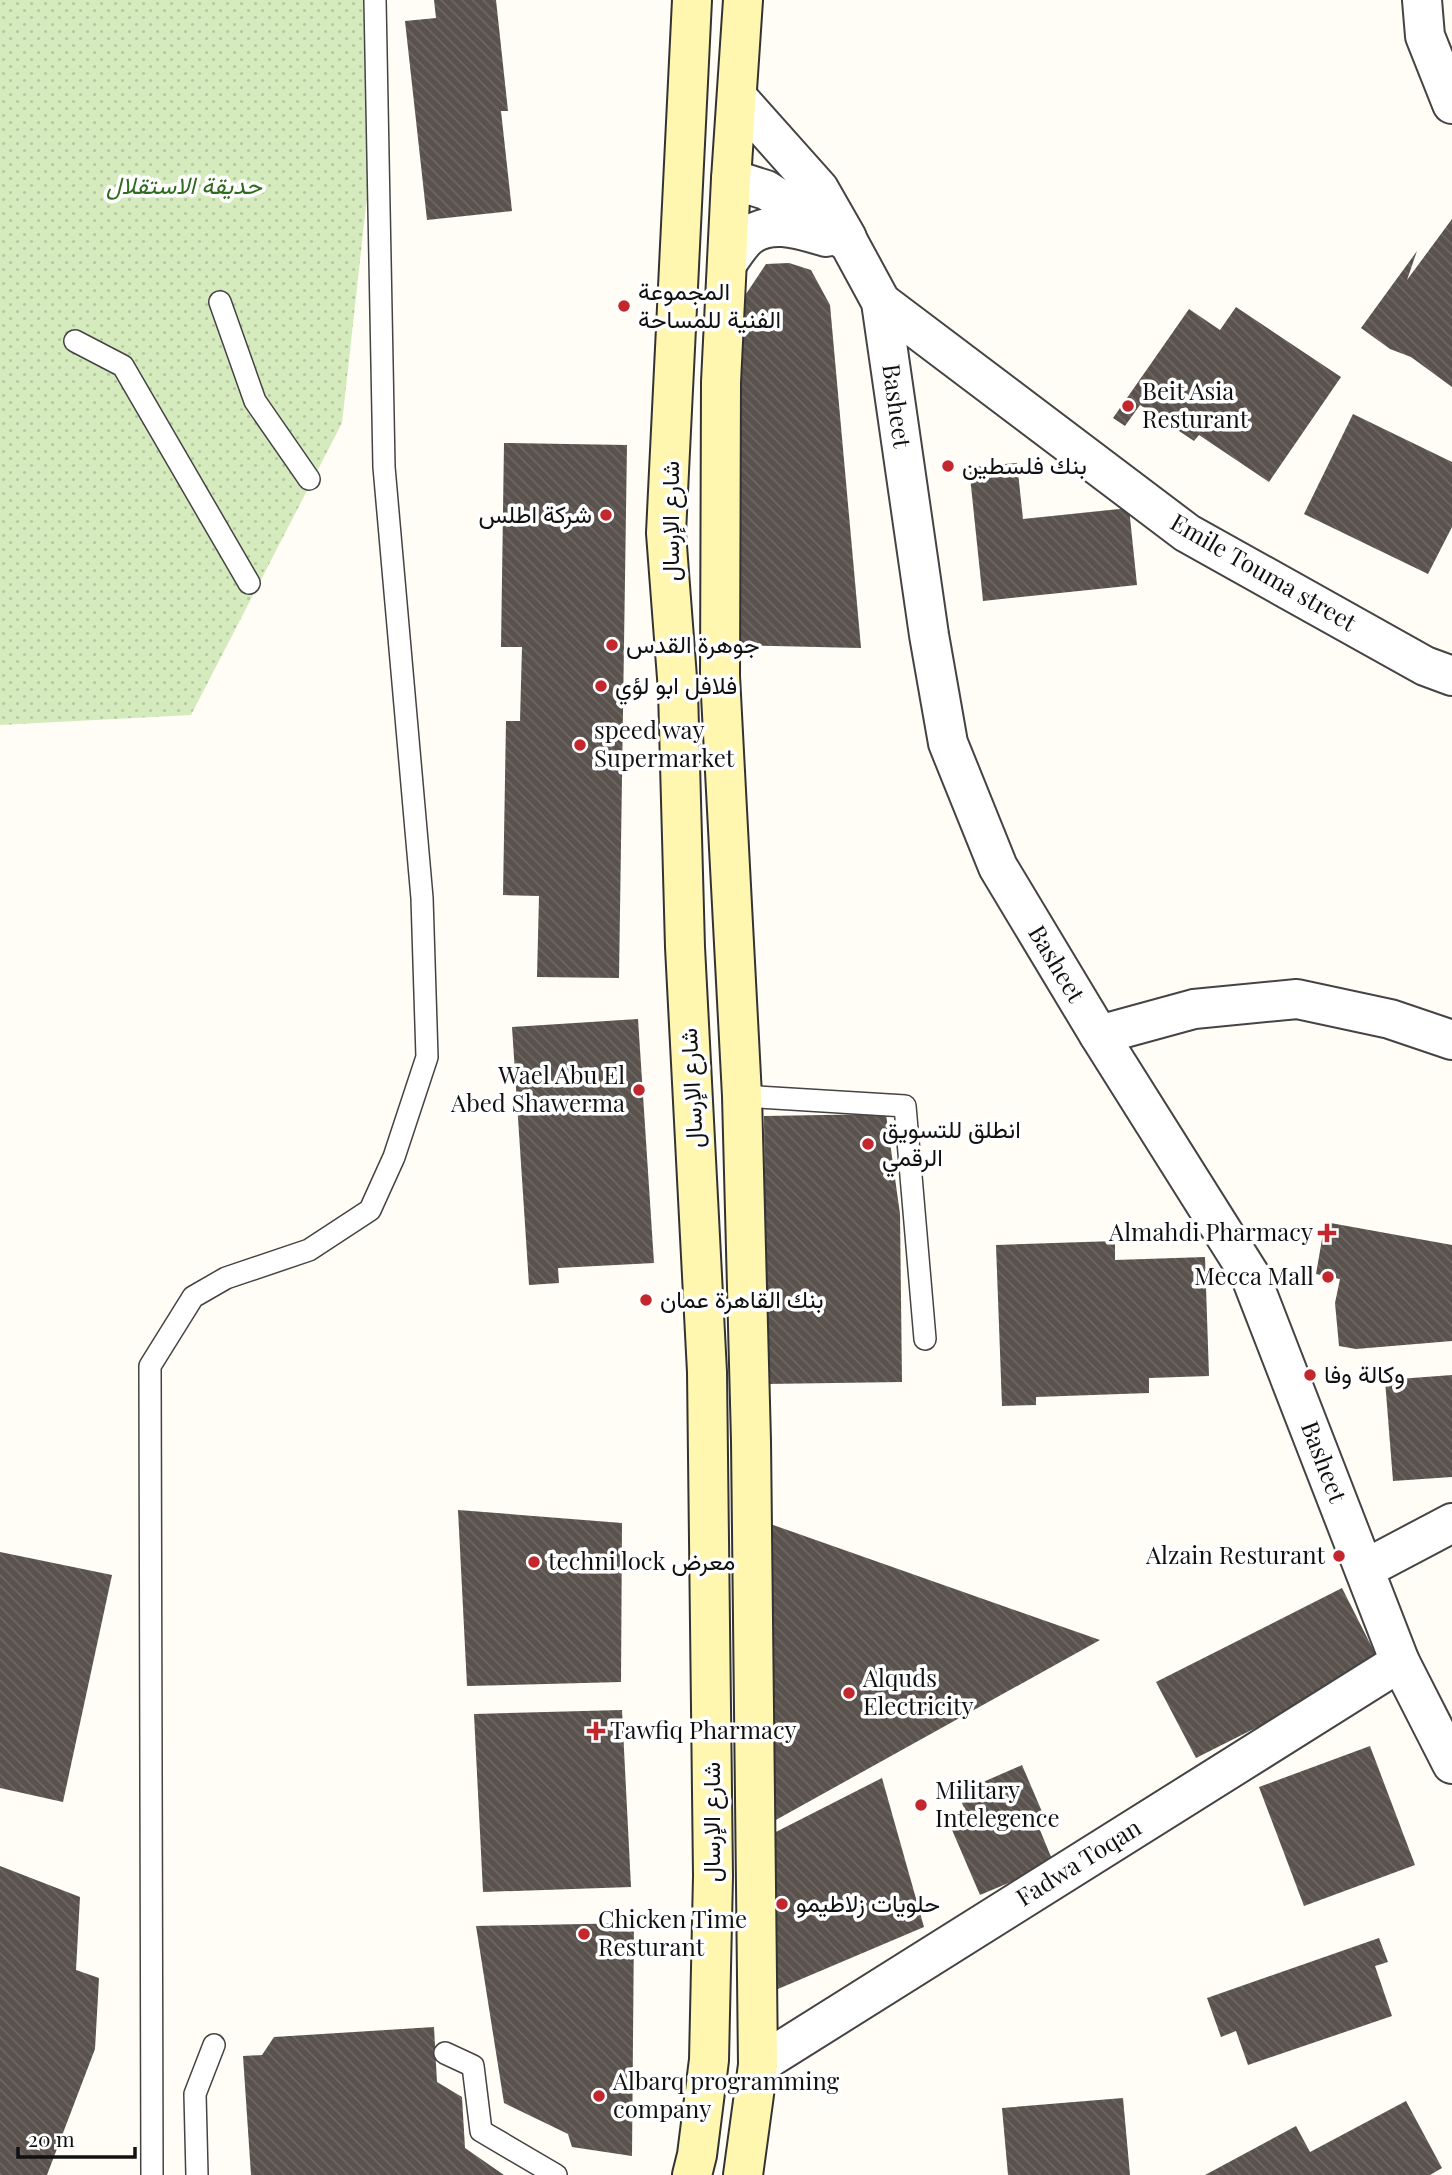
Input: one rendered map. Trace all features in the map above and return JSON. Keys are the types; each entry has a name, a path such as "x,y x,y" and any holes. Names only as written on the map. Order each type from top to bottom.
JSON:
{"main road":[{"name":"شارع الإرسال","path":"692,0 666,533 678,691 685,947 707,1372 713,1876 709,2060 698,2155 692,2175"},
{"name":"شارع الإرسال","path":"743,0 721,382 720,676 742,1096 751,1441 758,2065 743,2175"}],"street":[{"path":"1422,0 1425,36 1452,104"},
{"path":"737,97 819,189 849,243"},
{"name":"Basheet","path":"731,179 766,190 849,243 881,302 947,743 998,867 1098,1035 1251,1275 1400,1662 1452,1764"},
{"path":"728,262 749,236 769,226 799,229 849,243"},
{"name":"Emile Touma street","path":"881,302 1187,533 1425,666 1452,676"},
{"path":"1098,1035 1194,1009 1297,999 1390,1019 1452,1040"},
{"path":"1365,1569 1452,1523"},
{"name":"Fadwa Toqan","path":"758,2065 1400,1662"}],"lane":[{"path":"152,2175 150,1366 193,1297 226,1278 309,1250 370,1210 394,1157 427,1058 422,898 384,467 375,0"},
{"path":"220,302 255,401 309,479"},
{"path":"75,341 123,366 249,583"},
{"path":"742,1096 905,1105 925,1339"},
{"path":"197,2175 194,2094 214,2045"},
{"path":"445,2053 473,2066 481,2131 556,2175"}],"green space":[{"name":"حديقة الاستقلال","path":"0,0 366,0 370,170 342,423 191,715 0,725"}],"building":[{"path":"434,0 496,0 508,111 501,111 512,211 427,220 405,21 436,18"},
{"path":"1452,219 1452,387 1411,357 1390,349 1361,328 1417,251 1407,280"},
{"path":"789,263 811,270 830,305 861,648 730,645 744,297 766,264"},
{"path":"1236,307 1341,377 1269,482 1199,435 1194,441 1140,405 1125,426 1113,418 1189,309 1220,330"},
{"path":"1353,414 1452,462 1452,527 1428,574 1304,514"},
{"path":"504,443 627,445 619,978 537,977 539,896 503,895 506,721 520,721 522,647 501,647"},
{"path":"1017,463 1023,519 1129,508 1137,585 983,601 969,467"},
{"path":"638,1019 654,1263 558,1268 559,1283 529,1285 512,1027"},
{"path":"886,1114 900,1214 902,1382 766,1384 764,1116"},
{"path":"1325,1222 1452,1245 1452,1341 1356,1349 1339,1346 1335,1303 1340,1279 1316,1274"},
{"path":"1115,1241 1115,1260 1205,1257 1209,1376 1149,1378 1149,1393 1036,1397 1036,1405 1002,1406 996,1245"},
{"path":"1452,1375 1452,1477 1393,1481 1385,1380"},
{"path":"458,1510 622,1523 621,1682 467,1686"},
{"path":"759,1520 1100,1640 765,1826"},
{"path":"0,1552 112,1575 63,1802 0,1788"},
{"path":"1342,1588 1381,1665 1196,1758 1156,1682"},
{"path":"622,1710 631,1887 483,1892 474,1714"},
{"path":"1370,1746 1415,1865 1304,1906 1259,1787"},
{"path":"1022,1765 1043,1814 1035,1818 1054,1864 980,1895 946,1816 964,1808 958,1793"},
{"path":"882,1778 924,1927 757,1998 766,1837"},
{"path":"0,1866 80,1897 76,1970 99,1978 95,2049 47,2175 0,2175"},
{"path":"634,1923 632,2156 572,2147 568,2134 504,2103 476,1926"},
{"path":"1379,1938 1388,1962 1375,1966 1392,2016 1248,2065 1236,2031 1221,2037 1207,1998"},
{"path":"434,2027 437,2082 462,2097 465,2148 504,2175 251,2175 243,2056 262,2055 274,2037"},
{"path":"1123,2098 1130,2175 1008,2175 1002,2108"},
{"path":"1406,2101 1442,2168 1430,2175 1205,2175 1296,2126 1310,2152"}],"place":[{"name":"المجموعة الفنية للمساحة","path":"624,306"},
{"name":"Beit Asia Resturant","path":"1128,406"},
{"name":"بنك فلسطين","path":"948,466"},
{"name":"شركة اطلس","path":"606,515"},
{"name":"جوهرة القدس","path":"612,645"},
{"name":"فلافل ابو لؤي","path":"601,686"},
{"name":"speed way Supermarket","path":"580,745"},
{"name":"Wael Abu El Abed Shawerma","path":"639,1090"},
{"name":"انطلق للتسويق الرقمي","path":"868,1144"},
{"name":"Almahdi Pharmacy","path":"1327,1233"},
{"name":"Mecca Mall","path":"1328,1277"},
{"name":"بنك القاهرة عمان","path":"646,1300"},
{"name":"وكالة وفا","path":"1310,1375"},
{"name":"Alzain Resturant","path":"1339,1556"},
{"name":"techni lock معرض","path":"534,1562"},
{"name":"Alquds Electricity","path":"849,1693"},
{"name":"Tawfiq Pharmacy","path":"596,1731"},
{"name":"Military Intelegence","path":"921,1805"},
{"name":"حلويات زلاطيمو","path":"782,1904"},
{"name":"Chicken Time Resturant","path":"584,1934"},
{"name":"Albarq programming company","path":"599,2096"}]}
